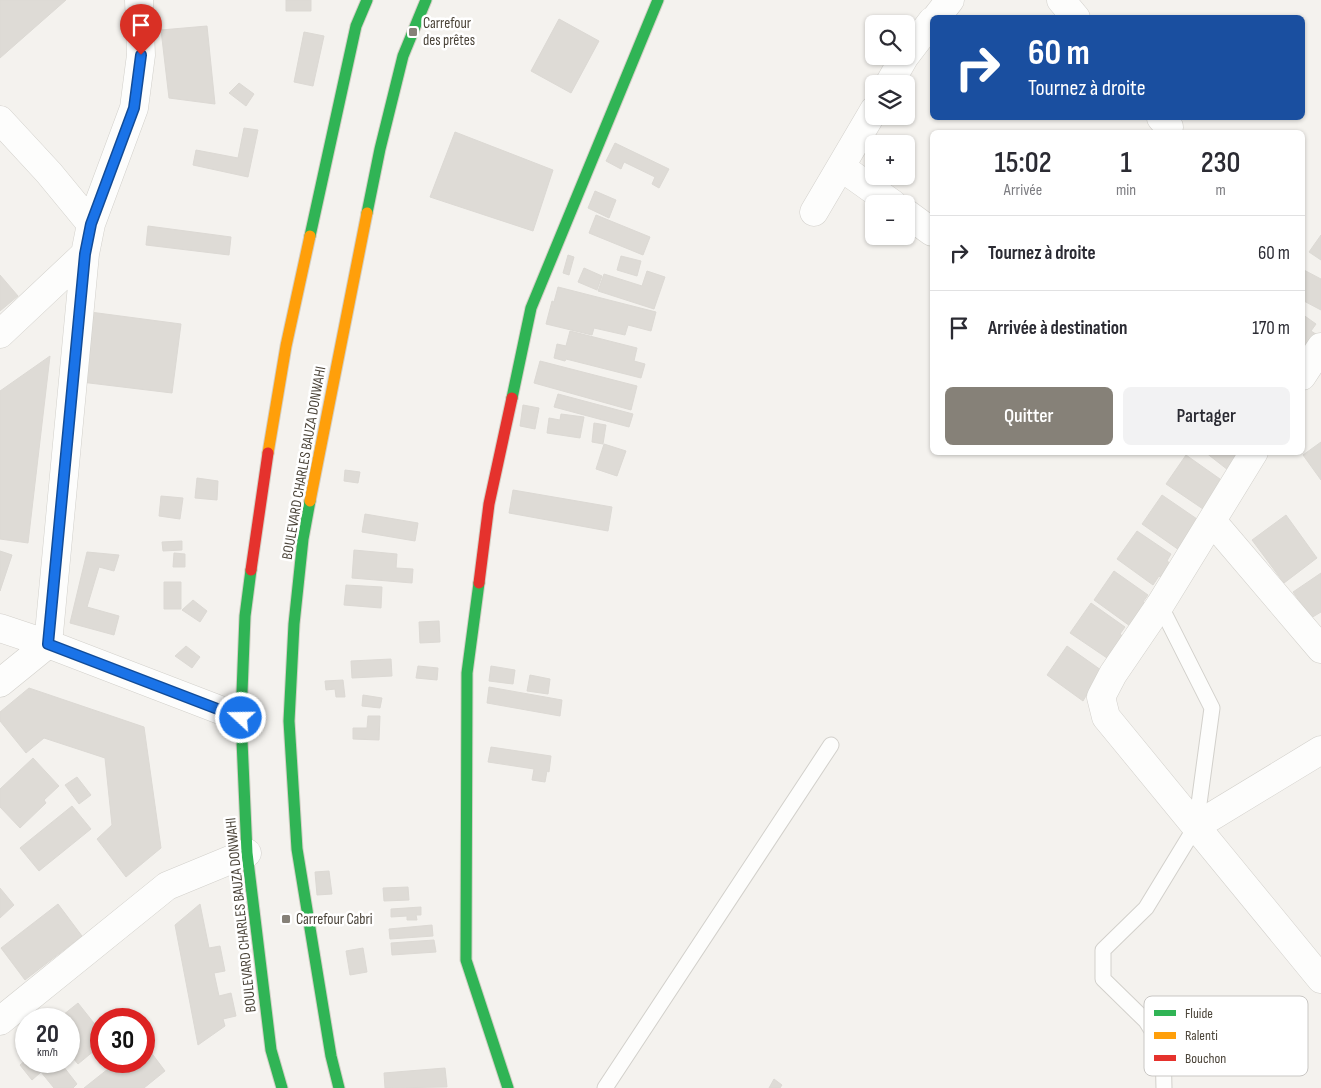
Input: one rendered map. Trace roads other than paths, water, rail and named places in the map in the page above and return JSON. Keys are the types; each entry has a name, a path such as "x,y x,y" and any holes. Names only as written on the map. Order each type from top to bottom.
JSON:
{"main road":[{"path":"356,26 357,0"},
{"name":"BOULEVARD CHARLES BAUZA DONWAHI","path":"282,1088 272,1050 247,853 241,718 245,616 256,528 284,355 356,26 367,0"},
{"name":"BOULEVARD CHARLES BAUZA DONWAHI","path":"339,1088 331,1056 297,849 289,721 294,624 303,539 380,149 403,56 426,0"},
{"path":"508,1088 466,960 467,673 489,504 531,308 658,0"}],"street":[{"path":"0,683 48,644 85,254 91,224 134,108 141,55 139,0"},
{"path":"938,15 950,0"},
{"path":"1061,0 1074,15"},
{"path":"915,44 930,24"},
{"path":"0,120 49,173 91,224"},
{"path":"814,212 865,125"},
{"path":"840,167 880,195"},
{"path":"915,220 930,231"},
{"path":"0,334 85,254"},
{"path":"1305,371 1321,347"},
{"path":"1252,455 1160,606 1113,674 1101,697 1106,717 1321,979"},
{"path":"1212,521 1321,649"},
{"path":"0,628 48,644 241,718"},
{"path":"1196,826 1321,750"},
{"path":"0,1021 167,886 247,853"}],"lane":[{"path":"1144,1019 1103,979 1103,950 1146,908 1196,826 1212,708 1160,606"},
{"path":"605,1088 831,745"}],"place":[{"name":"Carrefour des prêtes","path":"413,32"},
{"name":"Carrefour Cabri","path":"286,919"}]}
